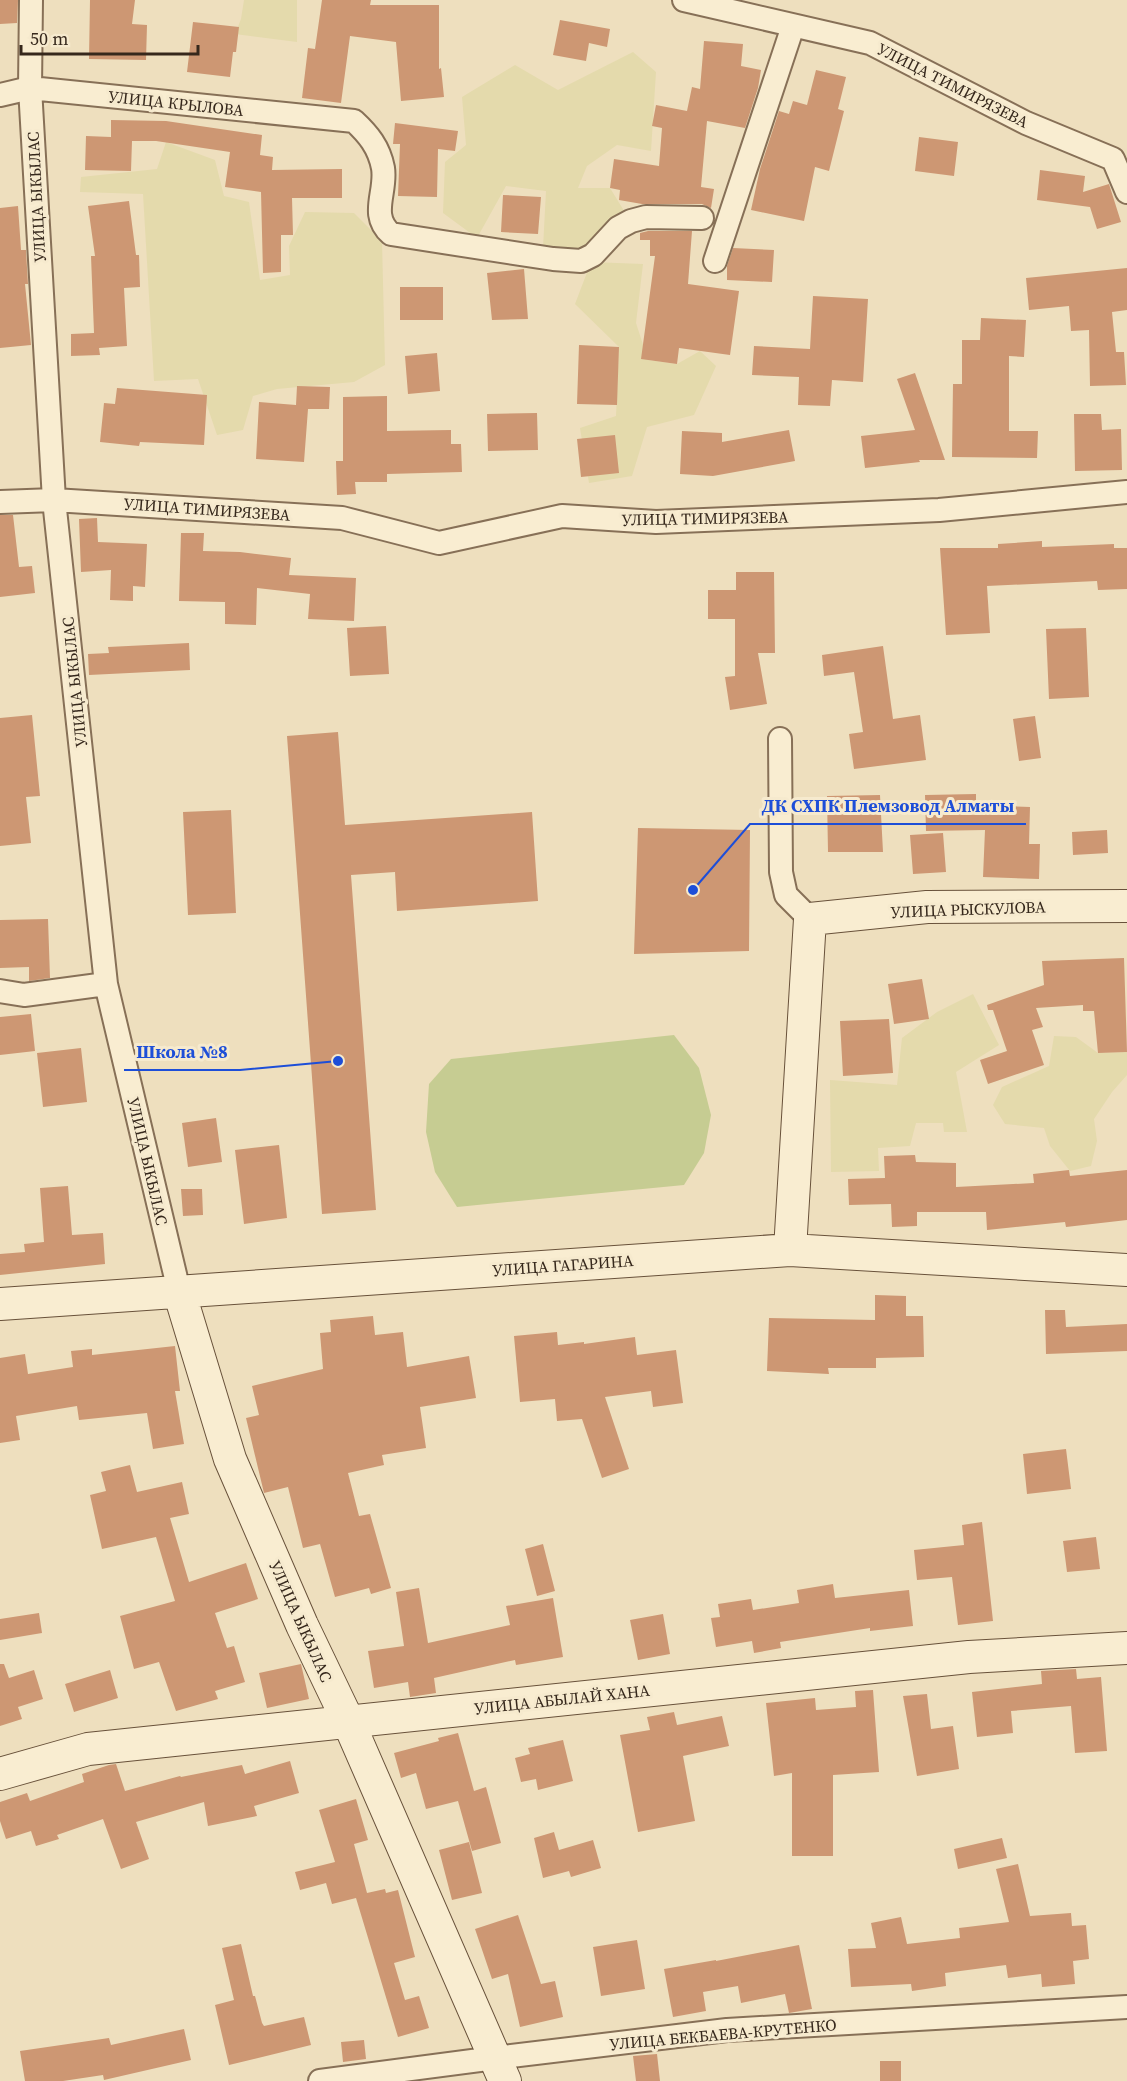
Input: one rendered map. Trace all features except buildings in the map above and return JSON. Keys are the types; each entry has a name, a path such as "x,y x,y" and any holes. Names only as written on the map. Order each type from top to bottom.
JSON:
{"street":[{"name":"УЛИЦА ЫКЫЛАС","path":"31,0 30,88 54,500 106,984 179,1291 230,1459 302,1625 348,1721 500,2069"},
{"name":"УЛИЦА ТИМИРЯЗЕВА","path":"684,0 870,43 1026,123 1113,159 1127,192"},
{"path":"715,261 793,26"},
{"name":"УЛИЦА КРЫЛОВА","path":"0,95 30,88 354,121 370,136 380,155 384,171 379,218 391,234 553,259 581,261 593,255 618,228 631,221 646,218 702,218"},
{"name":"УЛИЦА ТИМИРЯЗЕВА","path":"0,502 54,500 342,518 439,543 562,516 656,522 939,510 1127,492"},
{"path":"780,739 781,872 786,894 810,919 790,1250"},
{"name":"УЛИЦА РЫСКУЛОВА","path":"810,919 927,907 1127,906"},
{"path":"0,991 24,995 106,984"},
{"name":"УЛИЦА ГАГАРИНА","path":"0,1304 790,1250 1127,1270"},
{"name":"УЛИЦА АБЫЛАЙ ХАНА","path":"0,1774 88,1749 969,1657 1127,1647"},
{"name":"УЛИЦА БЕКБАЕВА-КРУТЕНКО","path":"320,2081 500,2069 727,2030 1127,2007"}],"shaded area":[{"path":"244,0 297,0 297,42 235,34 241,19"},
{"path":"633,52 656,72 651,151 617,145 587,166 578,188 610,188 626,214 591,252 543,248 546,191 506,186 477,238 443,213 445,162 466,145 462,97 515,65 558,90"},
{"path":"166,142 215,160 224,196 249,202 260,280 290,275 289,246 305,212 354,213 382,241 385,365 354,382 277,389 253,396 243,430 217,435 198,379 154,381 143,194 80,192 81,177 157,169"},
{"path":"591,262 643,264 636,323 648,360 677,364 700,351 716,366 694,415 647,427 632,476 589,483 580,428 616,416 619,347 575,304"},
{"path":"973,994 999,1045 956,1072 967,1132 944,1132 943,1123 916,1123 910,1146 878,1148 879,1171 831,1172 830,1080 897,1085 902,1038 937,1012"},
{"path":"1054,1036 1076,1037 1098,1053 1127,1052 1127,1075 1112,1092 1094,1119 1097,1141 1091,1166 1070,1171 1050,1146 1044,1128 1005,1124 993,1105 1002,1087 1049,1066"}],"green space":[{"path":"674,1035 699,1068 711,1115 704,1153 684,1185 457,1207 435,1172 426,1132 429,1084 451,1059"}],"place":[{"name":"ДК СХПК Племзовод Алматы","path":"693,890"},
{"name":"Школа №8","path":"338,1061"}]}
